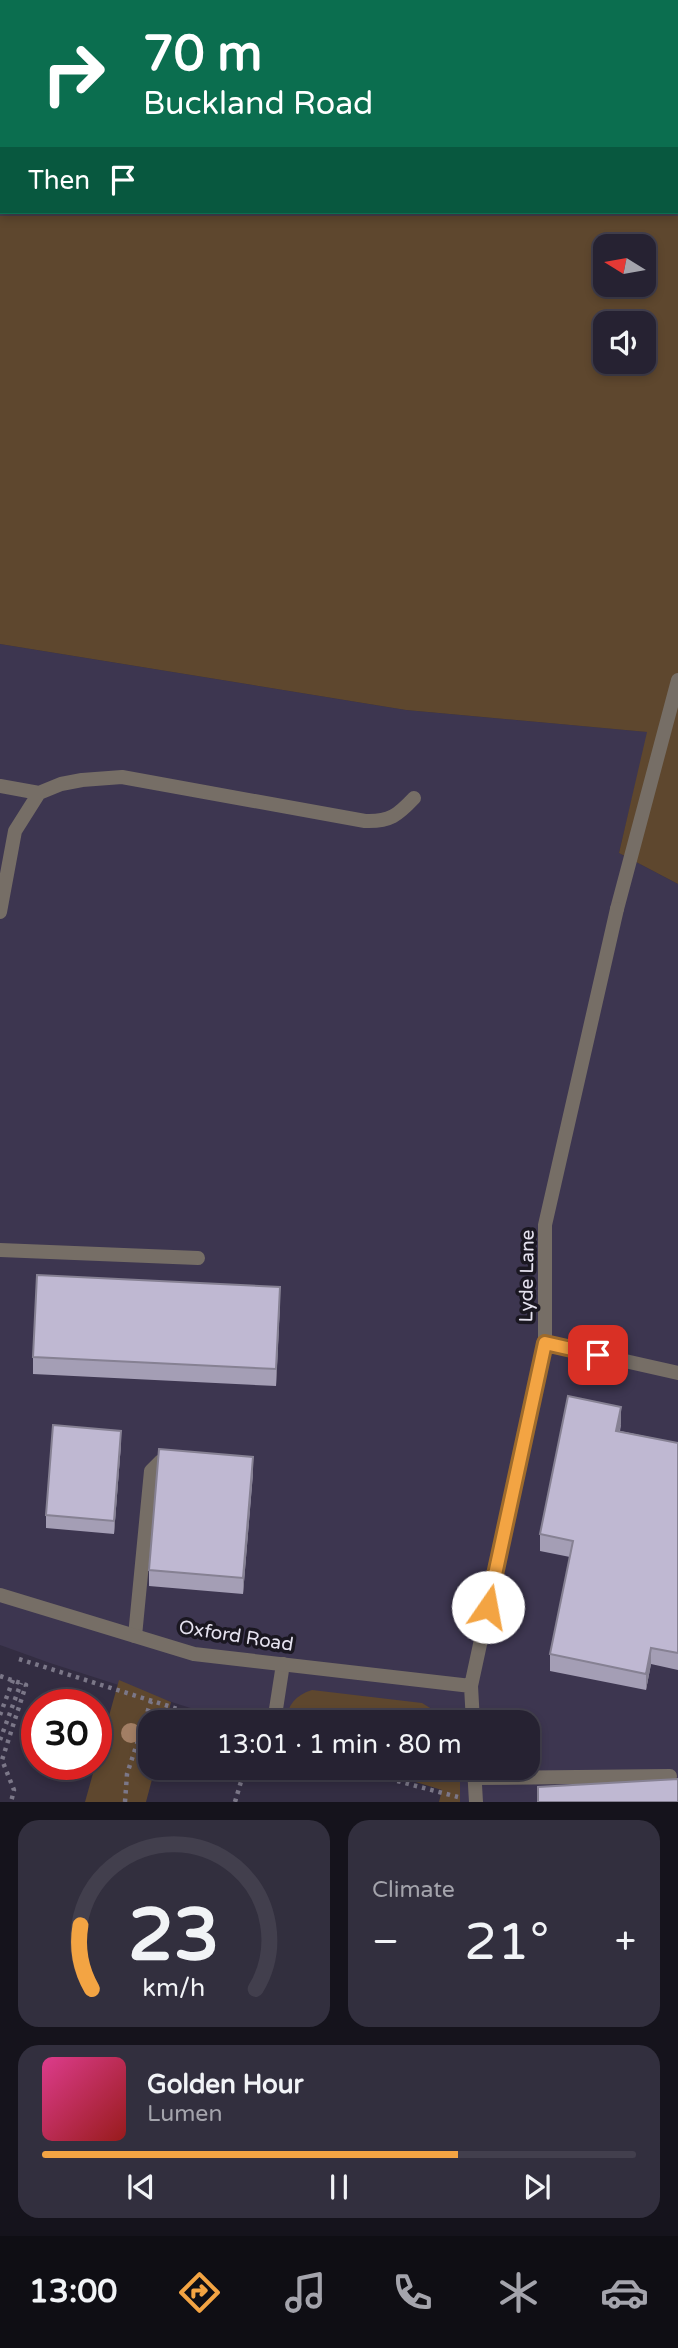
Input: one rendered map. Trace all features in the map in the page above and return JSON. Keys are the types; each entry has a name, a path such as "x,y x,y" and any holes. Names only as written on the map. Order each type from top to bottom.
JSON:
{"street":[{"name":"Lyde Lane","path":"472,1710 471,1686 545,1343 545,1225 617,909 678,680"},
{"path":"0,786 39,793 61,784 122,777 365,821 379,821 397,816 414,798"},
{"path":"0,912 15,831 39,793"},
{"path":"0,1251 198,1258"},
{"path":"545,1343 678,1373"},
{"path":"135,1636 151,1471 161,1461 169,1458 194,1459"},
{"name":"Oxford Road","path":"0,1595 194,1654 471,1686"},
{"path":"276,1710 283,1664"},
{"path":"540,1773 670,1776"},
{"path":"475,1780 476,1802"}],"path":[{"path":"19,1659 180,1710"},
{"path":"0,1676 26,1685 2,1760 15,1790 11,1802"},
{"path":"0,1715 13,1680"},
{"path":"0,1740 20,1683"},
{"path":"125,1802 127,1774 151,1701"},
{"path":"235,1802 241,1780"},
{"path":"393,1780 476,1802"}],"shaded area":[{"path":"0,214 678,214 678,884 619,853 647,732 406,710 0,644"},
{"path":"0,644 406,710 648,732 619,853 678,884 678,1802 452,1802 452,1791 416,1780 540,1780 540,1710 197,1710 0,1645"},
{"path":"119,1680 171,1702 169,1710 138,1710 138,1780 152,1780 146,1802 85,1802 91,1780 112,1780 112,1705"},
{"path":"312,1690 422,1703 433,1710 289,1710 301,1695"},
{"path":"409,1780 460,1780 460,1802 439,1802 442,1790"}],"building":[{"path":"37,1275 280,1287 276,1369 33,1357"},
{"path":"568,1396 621,1407 616,1431 678,1443 678,1653 651,1648 646,1674 550,1654 573,1541 540,1534"},
{"path":"53,1425 121,1431 114,1521 46,1515"},
{"path":"159,1449 253,1457 243,1578 149,1570"},
{"path":"678,1779 678,1802 538,1802 538,1787"}],"route":[{"path":"488,1607 545,1343 598,1355"}]}
